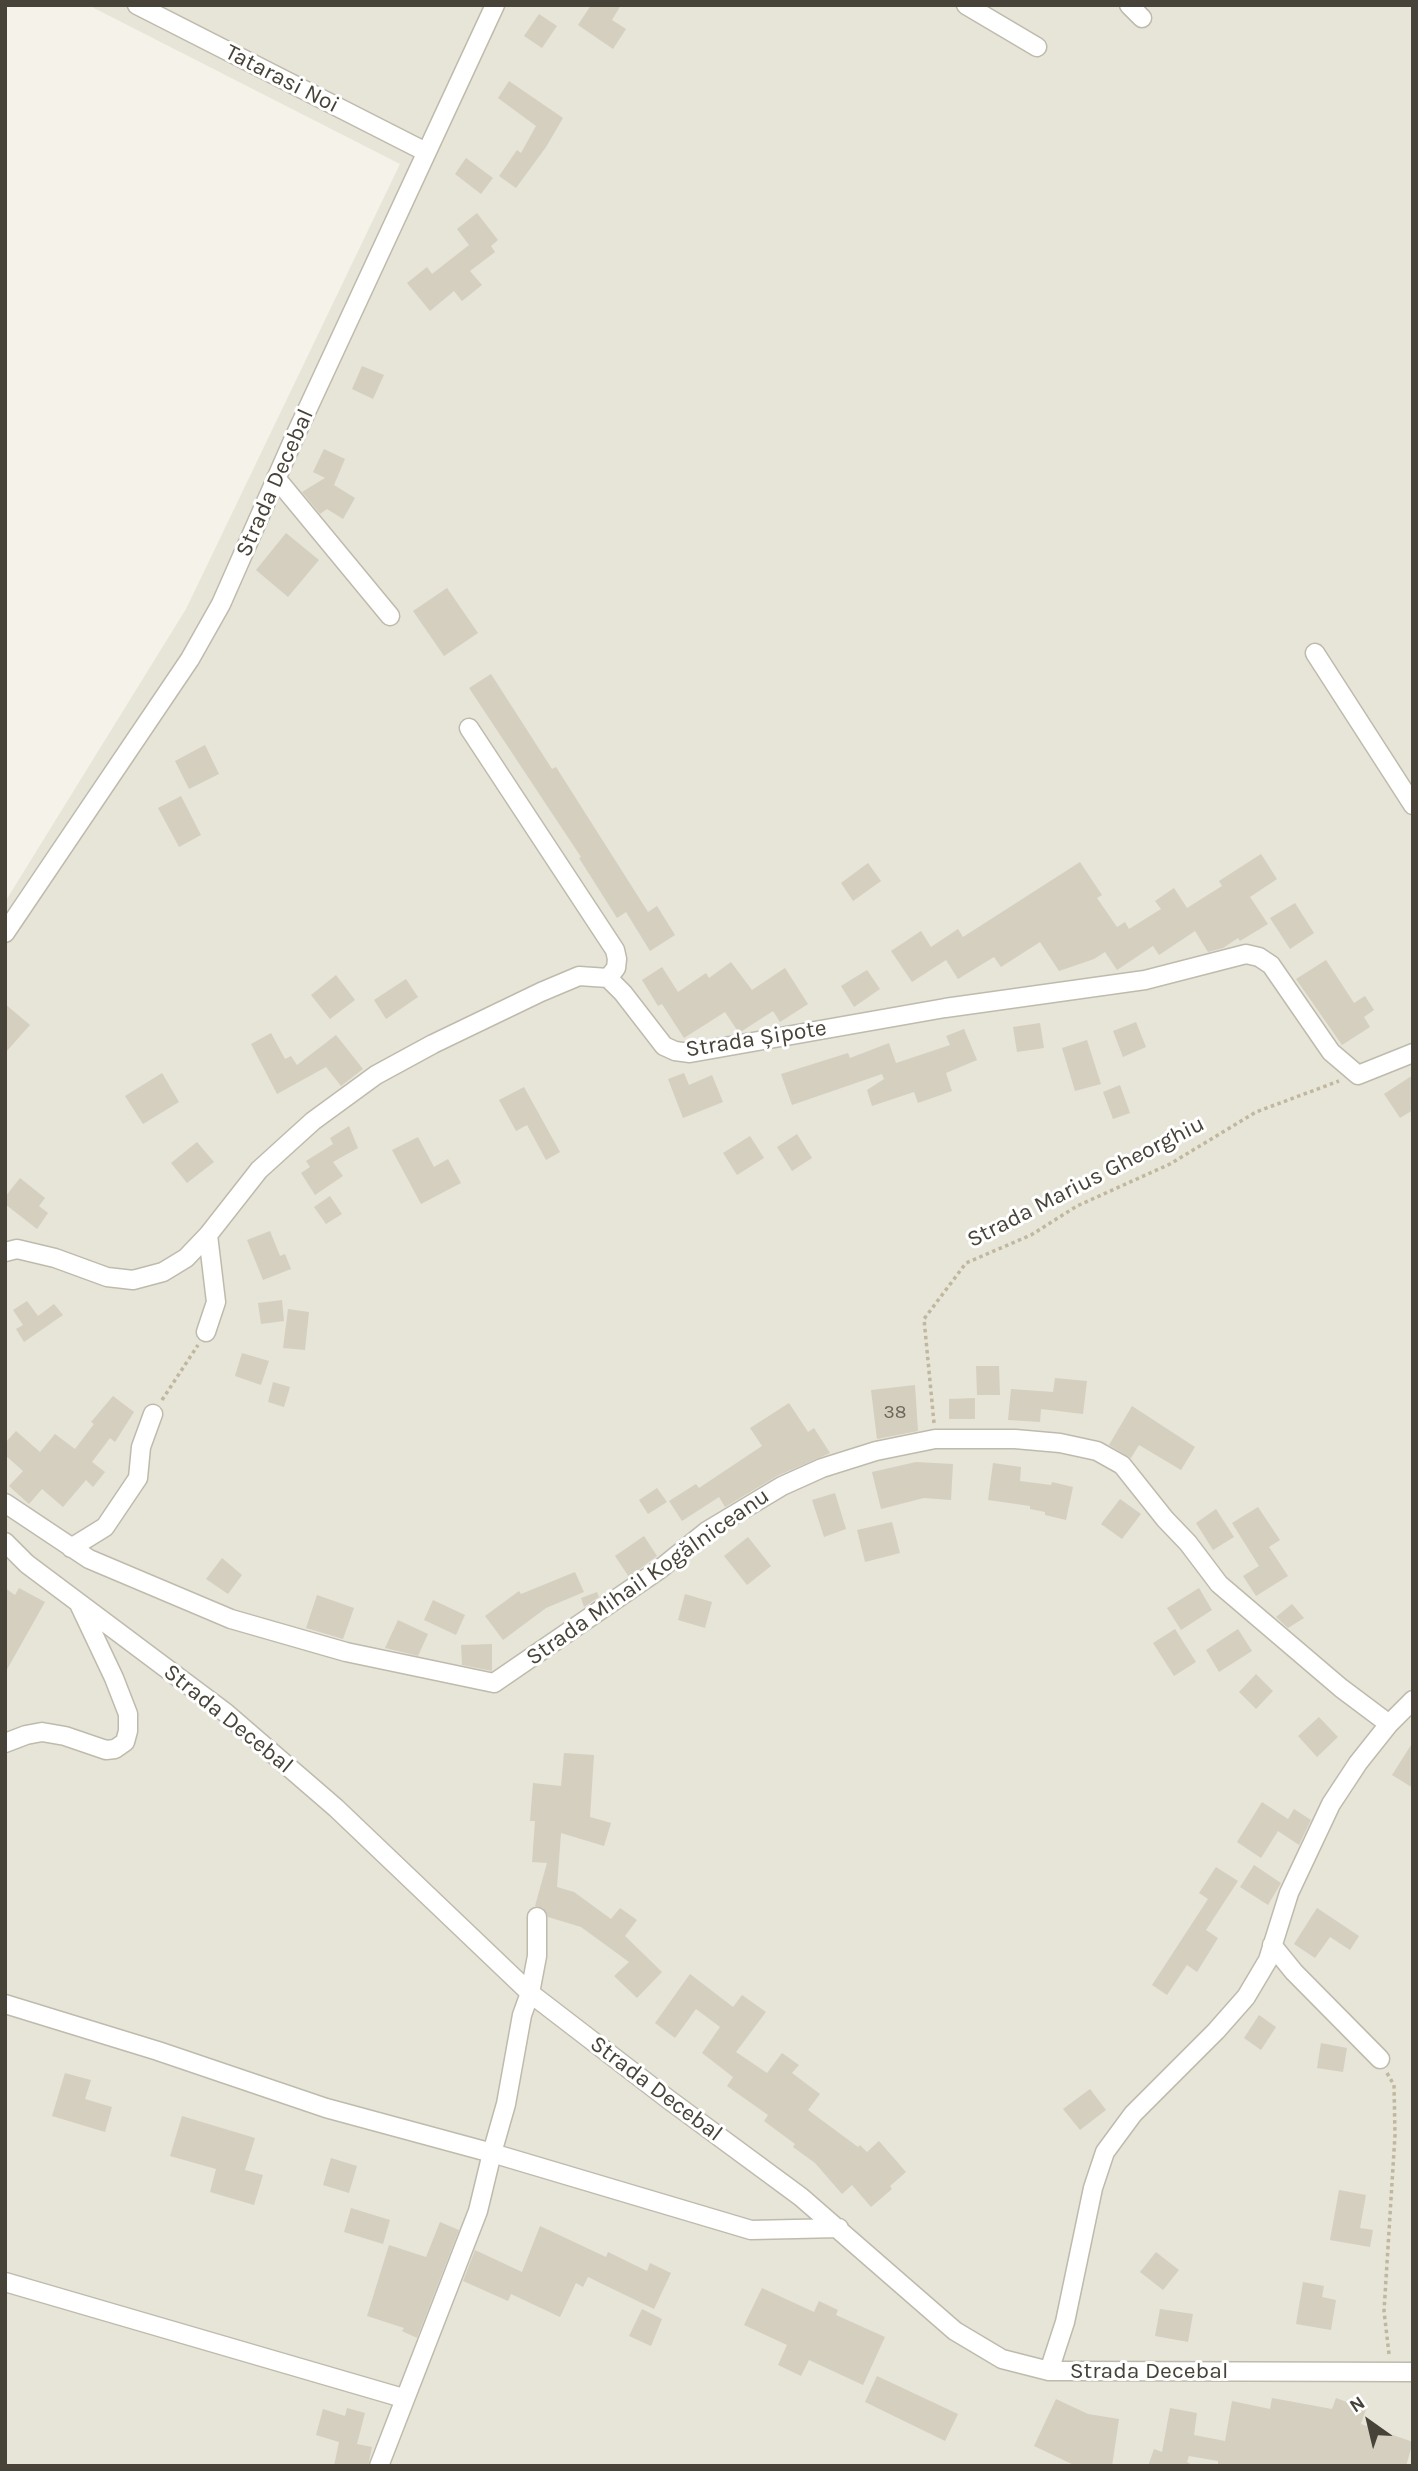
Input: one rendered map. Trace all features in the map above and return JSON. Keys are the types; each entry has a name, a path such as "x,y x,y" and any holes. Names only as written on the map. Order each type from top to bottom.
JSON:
{"street":[{"name":"Tatarasi Noi","path":"138,5 426,152"},
{"name":"Strada Decebal","path":"5,933 190,659 221,604 276,478 495,5"},
{"path":"966,5 1037,47"},
{"path":"276,478 390,616"},
{"path":"1315,653 1413,805"},
{"path":"5,1252 17,1249 55,1258 107,1277 133,1280 163,1272 186,1258 208,1235 259,1170 313,1121 376,1075 433,1044 579,976 608,978 616,968 615,950 469,728"},
{"name":"Strada Șipote","path":"608,978 664,1046 690,1053 945,1008 1144,980 1246,954 1259,957 1271,965 1331,1052 1358,1074"},
{"path":"1358,1074 1413,1053"},
{"path":"206,1332 216,1302 208,1235"},
{"path":"71,1548 105,1527 138,1478 141,1447 153,1414"},
{"name":"Strada Mihail Kogălniceanu","path":"5,1503 89,1559 231,1619 357,1654 494,1683 660,1569 707,1531 782,1486 822,1468 862,1455 935,1439 1015,1439 1060,1443 1097,1451 1122,1465 1219,1584 1341,1688 1389,1724"},
{"name":"Strada Decebal","path":"5,1542 27,1564 246,1731 336,1808 530,1993 801,2197 955,2331 1002,2359 1049,2371 1413,2372"},
{"path":"5,1743 42,1732 65,1736 106,1750 115,1749 125,1742 128,1714 77,1601"},
{"path":"1049,2371 1065,2322 1093,2188 1105,2152 1133,2114 1246,1997 1268,1960 1289,1893 1331,1804 1358,1763 1389,1724 1413,1700"},
{"path":"379,2466 403,2398 478,2211 506,2104 522,2015 530,1993 537,1956 537,1917"},
{"path":"1272,1945 1294,1972 1380,2059"},
{"path":"5,2004 158,2050 326,2108 492,2153 751,2230 839,2228"},
{"path":"5,2281 403,2398"}],"path":[{"name":"Strada Marius Gheorghiu","path":"935,1439 924,1319 967,1263 1031,1235 1077,1206 1170,1164 1256,1112 1358,1074"},
{"path":"153,1414 206,1332"},
{"path":"1380,2059 1394,2085 1395,2135 1384,2311 1394,2372"}],"shaded area":[{"path":"88,5 1413,5 1413,2466 5,2466 5,902 186,609 400,164"}],"building":[{"path":"591,5 621,5 612,20 626,29 613,49 578,25"},
{"path":"539,14 557,26 542,48 524,36"},
{"path":"509,81 563,118 516,188 499,176 517,150 521,153 536,126 498,98"},
{"path":"466,158 493,178 481,194 455,174"},
{"path":"477,213 498,240 491,246 495,252 470,271 482,285 462,301 454,291 430,311 407,283 427,267 432,274 469,245 457,229"},
{"path":"362,366 384,375 373,399 352,389"},
{"path":"324,449 345,459 334,485 355,498 343,519 327,509 320,514 302,492 325,478 313,472"},
{"path":"286,533 319,560 288,597 256,570"},
{"path":"447,588 478,633 444,656 413,611"},
{"path":"491,674 552,769 556,767 648,912 657,906 675,935 650,951 626,912 617,918 579,858 581,857 469,688"},
{"path":"205,745 219,774 189,789 175,761"},
{"path":"181,796 201,835 179,847 158,808"},
{"path":"1261,854 1277,879 1250,897 1268,924 1240,941 1238,938 1223,948 1208,952 1195,931 1159,955 1153,946 1117,970 1105,952 1094,959 1059,971 1040,942 1001,967 994,957 958,979 946,960 912,982 891,951 921,931 931,947 958,929 963,937 1080,862 1102,895 1097,898 1117,927 1125,922 1129,929 1161,909 1155,901 1174,888 1187,908 1222,886 1219,881"},
{"path":"868,863 881,881 853,901 841,883"},
{"path":"1295,903 1314,933 1290,949 1270,918"},
{"path":"1326,960 1354,1003 1365,996 1374,1010 1364,1017 1370,1027 1342,1045 1296,979"},
{"path":"731,962 752,990 785,968 808,1004 780,1022 773,1011 739,1033 725,1012 684,1038 662,1004 658,1006 642,980 662,967 678,992 706,973 709,978"},
{"path":"867,970 880,989 854,1007 841,986"},
{"path":"336,975 355,1000 330,1019 311,995"},
{"path":"406,979 418,997 386,1019 374,1000"},
{"path":"5,1004 30,1025 5,1053"},
{"path":"1136,1022 1146,1047 1123,1057 1113,1031"},
{"path":"1040,1023 1044,1048 1017,1052 1013,1027"},
{"path":"964,1029 977,1060 946,1073 952,1091 918,1103 914,1092 872,1106 867,1090 884,1079 882,1074 792,1105 781,1074 848,1053 850,1058 889,1043 896,1063 950,1045 946,1036"},
{"path":"271,1033 285,1059 291,1056 297,1065 336,1035 363,1069 341,1086 326,1067 277,1094 251,1044"},
{"path":"1087,1040 1101,1084 1075,1091 1062,1048"},
{"path":"162,1073 179,1102 143,1124 125,1096"},
{"path":"684,1073 689,1085 712,1075 723,1102 683,1118 668,1079"},
{"path":"1413,1075 1413,1110 1400,1118 1384,1094"},
{"path":"1120,1085 1130,1113 1113,1119 1103,1092"},
{"path":"524,1087 560,1152 546,1160 527,1125 516,1131 499,1100"},
{"path":"349,1126 358,1148 333,1162 343,1176 315,1195 301,1173 310,1167 306,1161 333,1144 330,1138"},
{"path":"797,1134 812,1158 792,1171 777,1147"},
{"path":"750,1136 764,1158 737,1175 723,1153"},
{"path":"418,1137 434,1167 448,1159 461,1183 421,1204 392,1150"},
{"path":"197,1142 214,1162 187,1183 171,1163"},
{"path":"20,1178 45,1198 39,1206 48,1213 37,1229 5,1204 5,1197"},
{"path":"330,1196 342,1214 326,1224 314,1207"},
{"path":"270,1231 280,1256 285,1254 291,1269 263,1280 247,1240"},
{"path":"282,1300 284,1321 261,1324 258,1303"},
{"path":"27,1301 38,1316 54,1304 63,1315 24,1342 16,1329 23,1325 13,1310"},
{"path":"288,1309 309,1312 305,1350 283,1348"},
{"path":"242,1353 269,1361 261,1385 235,1376"},
{"path":"976,1366 999,1366 1000,1395 977,1395"},
{"path":"1055,1378 1087,1381 1083,1414 1041,1409 1040,1422 1008,1420 1011,1389 1053,1392"},
{"path":"273,1382 290,1387 284,1407 268,1402"},
{"path":"915,1385 918,1431 877,1439 871,1390"},
{"path":"113,1396 134,1412 115,1442 110,1438 92,1462 105,1472 93,1487 86,1480 63,1507 42,1489 29,1504 9,1486 23,1471 5,1455 5,1443 16,1431 40,1452 55,1434 75,1449 94,1424 91,1422"},
{"path":"975,1398 975,1419 949,1419 949,1399"},
{"path":"789,1403 808,1432 814,1428 830,1453 777,1476 725,1507 719,1497 682,1521 669,1501 696,1484 699,1488 762,1446 750,1428"},
{"path":"1132,1406 1195,1447 1181,1470 1139,1445 1131,1458 1109,1445"},
{"path":"916,1462 953,1464 951,1500 924,1498 881,1509 872,1472"},
{"path":"993,1463 1021,1467 1020,1481 1051,1485 1052,1482 1073,1487 1066,1520 1045,1515 1045,1512 1030,1509 1030,1506 988,1500"},
{"path":"657,1488 667,1502 648,1514 639,1500"},
{"path":"835,1493 846,1529 824,1537 812,1500"},
{"path":"1120,1499 1141,1514 1122,1539 1101,1524"},
{"path":"1258,1507 1280,1540 1269,1547 1288,1576 1256,1596 1243,1576 1259,1566 1232,1523"},
{"path":"1216,1509 1234,1537 1213,1550 1196,1523"},
{"path":"892,1522 900,1553 865,1562 857,1530"},
{"path":"644,1536 657,1556 629,1577 615,1556"},
{"path":"748,1537 771,1566 747,1585 724,1556"},
{"path":"222,1558 242,1575 228,1594 206,1579"},
{"path":"575,1572 584,1592 546,1608 503,1640 485,1616 519,1591 521,1594"},
{"path":"5,1588 15,1595 19,1588 45,1602 5,1673"},
{"path":"1199,1588 1212,1610 1181,1630 1167,1608"},
{"path":"597,1592 599,1597 584,1607 581,1598"},
{"path":"685,1594 712,1602 705,1628 678,1620"},
{"path":"317,1595 354,1608 343,1639 306,1628"},
{"path":"433,1600 465,1615 456,1635 424,1620"},
{"path":"1292,1604 1304,1618 1288,1628 1276,1617"},
{"path":"398,1620 428,1634 418,1656 385,1648"},
{"path":"1175,1629 1196,1662 1174,1676 1153,1643"},
{"path":"1238,1629 1252,1651 1219,1672 1206,1650"},
{"path":"492,1644 492,1671 462,1665 461,1645"},
{"path":"1256,1674 1273,1691 1256,1709 1239,1692"},
{"path":"1319,1717 1338,1737 1317,1757 1298,1736"},
{"path":"1413,1742 1413,1788 1392,1775"},
{"path":"564,1753 594,1755 590,1817 611,1823 604,1846 561,1833 557,1887 574,1892 611,1919 620,1908 637,1920 625,1936 662,1972 637,1998 614,1976 629,1962 581,1927 548,1917 543,1908 535,1906 547,1863 532,1862 535,1821 530,1821 533,1783 561,1786"},
{"path":"1262,1802 1288,1819 1294,1809 1311,1820 1299,1845 1278,1831 1261,1858 1237,1842"},
{"path":"1254,1865 1281,1883 1268,1905 1240,1887"},
{"path":"1216,1867 1238,1881 1206,1930 1218,1938 1197,1972 1187,1965 1167,1995 1152,1985 1208,1899 1199,1893"},
{"path":"1317,1908 1359,1936 1350,1950 1330,1937 1315,1958 1294,1944"},
{"path":"690,1974 733,2007 742,1995 766,2012 736,2052 767,2073 782,2053 799,2065 792,2073 820,2094 808,2110 867,2152 879,2141 906,2172 890,2186 892,2189 871,2207 852,2185 842,2194 815,2163 793,2147 795,2144 764,2121 768,2115 727,2086 733,2077 702,2053 720,2027 696,2009 675,2038 655,2023"},
{"path":"1259,2015 1276,2027 1261,2050 1244,2038"},
{"path":"1321,2043 1347,2048 1343,2072 1317,2068"},
{"path":"65,2073 91,2080 85,2099 112,2107 105,2132 52,2116"},
{"path":"1090,2089 1106,2110 1080,2130 1063,2109"},
{"path":"182,2116 255,2138 245,2170 263,2175 254,2205 210,2192 216,2169 170,2156"},
{"path":"331,2158 357,2166 349,2193 323,2185"},
{"path":"1339,2190 1366,2195 1360,2228 1373,2230 1370,2247 1330,2240"},
{"path":"351,2208 390,2220 383,2244 344,2232"},
{"path":"440,2222 459,2230 417,2338 402,2331 404,2328 367,2316 389,2245 426,2257"},
{"path":"540,2226 606,2257 608,2252 647,2271 650,2263 671,2273 654,2309 588,2277 583,2287 576,2283 560,2317 511,2294 508,2301 463,2281 475,2250 522,2272"},
{"path":"1156,2252 1179,2270 1163,2290 1140,2272"},
{"path":"1303,2282 1324,2286 1322,2297 1336,2300 1331,2330 1296,2324"},
{"path":"762,2288 814,2312 819,2301 838,2310 836,2315 885,2337 863,2385 809,2360 801,2376 778,2365 787,2345 744,2325"},
{"path":"642,2309 662,2319 651,2346 629,2336"},
{"path":"1160,2309 1193,2314 1188,2342 1155,2336"},
{"path":"877,2376 958,2414 945,2441 865,2402"},
{"path":"1272,2398 1332,2409 1336,2398 1366,2409 1361,2424 1413,2442 1406,2466 1218,2466 1218,2461 1189,2456 1187,2462 1194,2466 1148,2466 1154,2449 1162,2452 1170,2408 1197,2413 1194,2435 1225,2441 1232,2401 1270,2409"},
{"path":"1056,2399 1088,2414 1119,2419 1112,2466 1076,2466 1034,2446"},
{"path":"347,2408 365,2413 357,2444 372,2447 368,2466 334,2466 339,2442 316,2435 323,2409 345,2416"}]}
